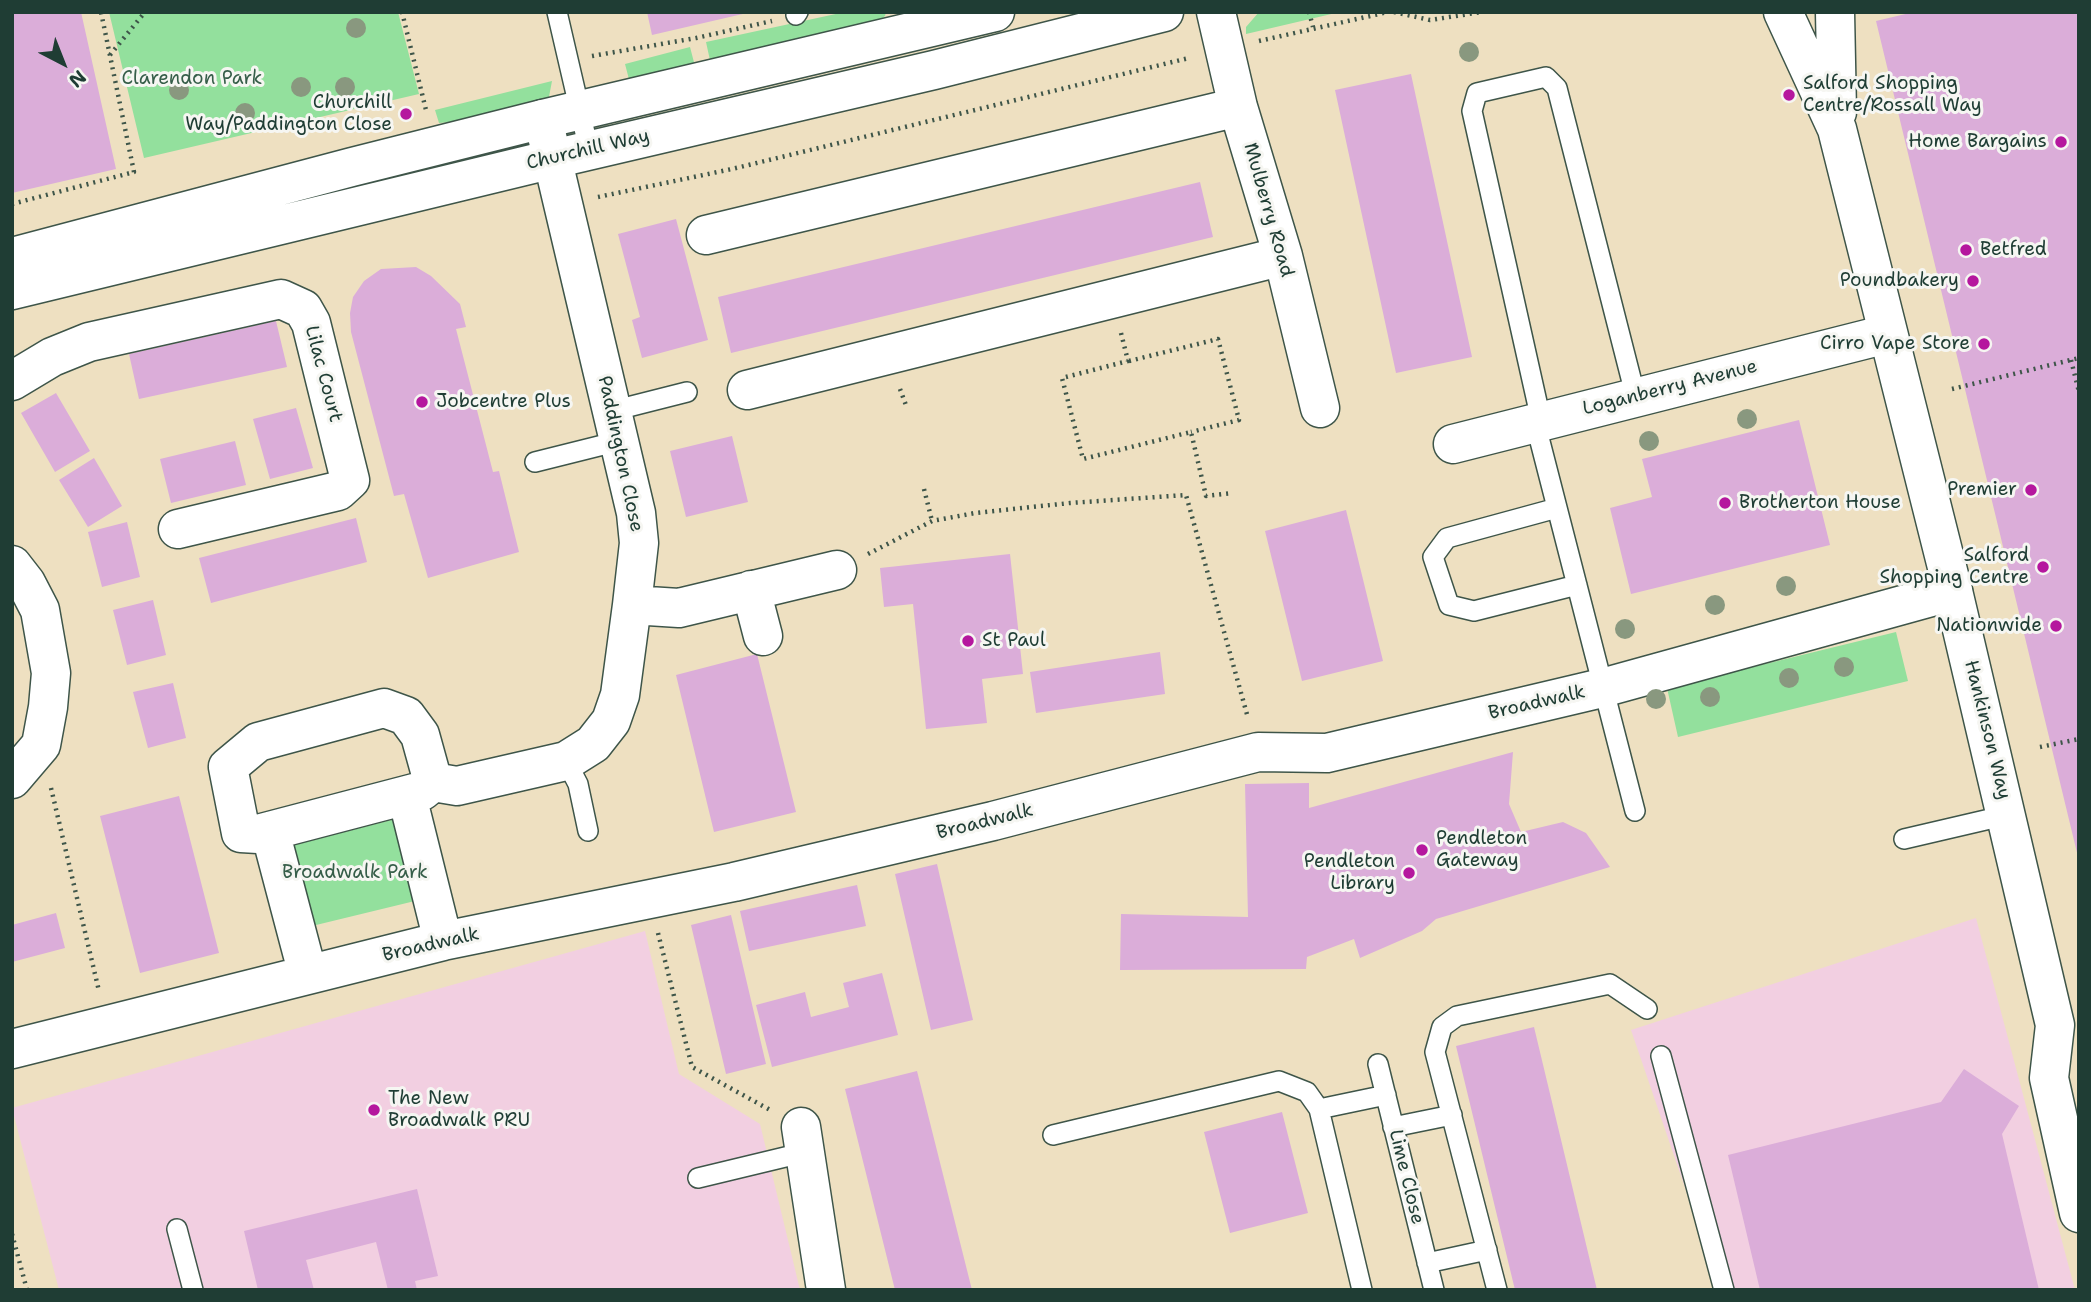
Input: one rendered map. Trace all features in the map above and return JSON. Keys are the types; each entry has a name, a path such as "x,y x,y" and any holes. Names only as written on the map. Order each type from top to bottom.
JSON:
{"street":[{"name":"Churchill Way","path":"12,257 919,20 995,12"},
{"name":"Churchill Way","path":"12,290 571,154 934,70 1164,12"},
{"name":"Mulberry Road","path":"1216,12 1238,107 1283,256 1320,408"},
{"name":"Hankinson Way","path":"1783,12 1837,129 2007,816 2067,1036 2049,1079 2079,1213"},
{"name":"Hankinson Way","path":"1835,12 1837,129"},
{"path":"706,235 1238,107"},
{"name":"Paddington Close","path":"420,789 419,735 406,716 384,708 258,741 228,767 241,833 258,834 420,789 457,786 566,761 593,744 611,721 621,695 632,605 639,543 636,513 564,205 571,154 543,119"},
{"path":"747,390 1283,256"},
{"name":"Lilac Court","path":"12,381 52,357 89,342 281,299 303,309 311,323 350,480 338,491 178,529"},
{"name":"Loganberry Avenue","path":"1453,444 1887,334"},
{"path":"12,565 26,583 40,610 51,673 41,745 12,779"},
{"path":"632,605 679,608 837,570"},
{"path":"751,590 763,636"},
{"name":"Broadwalk","path":"12,1049 443,941 734,882 993,821 1258,752 1327,753 1602,688 1953,591"},
{"path":"420,789 443,941"},
{"path":"270,831 308,975"},
{"path":"804,1139 826,1290"}],"lane":[{"path":"556,12 579,111 571,154"},
{"path":"1635,811 1557,508 1472,111 1477,93 1546,77 1557,88 1636,398"},
{"path":"535,462 687,392"},
{"path":"1557,508 1447,538 1433,557 1449,605 1474,611 1577,585"},
{"path":"566,761 578,784 589,831"},
{"path":"1904,839 2007,816"},
{"path":"1497,1290 1436,1052 1442,1027 1457,1016 1610,984 1647,1009"},
{"path":"1661,1056 1724,1290"},
{"name":"Lime Close","path":"1378,1064 1434,1290"},
{"path":"1053,1135 1279,1082 1307,1092 1319,1109 1362,1290"},
{"path":"1319,1109 1386,1095"},
{"path":"1393,1127 1452,1115"},
{"path":"698,1178 804,1139"},
{"path":"177,1229 193,1290"},
{"path":"1427,1263 1487,1250"}],"path":[{"path":"12,204 134,172 102,12"},
{"path":"110,55 145,12"},
{"path":"401,12 426,110"},
{"path":"1309,12 1313,27"},
{"path":"564,205 732,169 1313,27 1388,12"},
{"path":"1394,12 1430,20 1482,12"},
{"path":"567,61 696,38 797,14"},
{"path":"1113,298 1128,361"},
{"path":"1219,339 1239,421 1191,432 1083,459 1062,378 1219,339"},
{"path":"1952,389 2079,358"},
{"path":"2071,360 2079,392"},
{"path":"1191,432 1206,496 1232,493"},
{"path":"925,489 932,521"},
{"path":"837,570 932,521 1056,504 1186,495 1258,752"},
{"path":"2040,747 2079,739"},
{"path":"41,745 107,1026"},
{"path":"649,898 692,1067 804,1139"},
{"path":"12,1234 27,1290"}],"shaded area":[{"path":"1976,918 2075,1290 1720,1290 1631,1030"},
{"name":"The New Broadwalk PRU","path":"645,931 679,1074 760,1124 800,1290 59,1290 12,1108"}],"green space":[{"name":"Clarendon Park","path":"109,12 398,12 419,94 144,158"},
{"path":"845,12 886,12 867,33 711,65 706,42"},
{"path":"1259,12 1340,12 1246,34 1246,27"},
{"path":"690,47 696,70 631,87 625,64"},
{"path":"552,81 548,102 528,116 439,123 435,110"},
{"path":"1896,632 1908,681 1678,737 1667,688"},
{"name":"Broadwalk Park","path":"395,819 419,900 312,926 290,846"}],"building":[{"path":"12,12 81,12 116,169 12,193"},
{"path":"647,12 747,12 747,13 652,35"},
{"name":"Salford Shopping Centre","path":"1914,12 2079,12 2079,861 1876,21"},
{"path":"1411,74 1472,357 1396,373 1335,90"},
{"path":"1200,182 1213,237 731,353 718,297"},
{"path":"676,219 708,340 642,358 632,320 640,317 618,234"},
{"name":"Jobcentre Plus","path":"416,267 431,276 460,304 466,327 456,329 493,472 499,471 519,552 428,578 404,494 394,496 351,332 350,313 353,297 364,281 381,269"},
{"path":"276,321 287,367 139,399 129,354"},
{"path":"56,393 90,451 55,472 21,413"},
{"path":"296,408 313,468 270,479 253,419"},
{"name":"Brotherton House","path":"1799,420 1830,545 1631,594 1610,508 1652,497 1642,459"},
{"path":"732,436 748,502 686,517 670,451"},
{"path":"235,441 246,485 171,503 160,459"},
{"path":"94,458 122,506 88,527 59,480"},
{"path":"1346,510 1383,661 1302,681 1265,531"},
{"path":"356,518 367,562 211,603 199,558"},
{"path":"127,522 140,577 102,587 88,532"},
{"name":"St Paul","path":"1010,554 1023,674 982,679 987,723 926,729 913,604 884,607 880,568"},
{"path":"153,600 166,655 127,665 113,610"},
{"path":"1160,652 1165,694 1036,713 1030,672"},
{"path":"757,654 796,812 714,832 676,675"},
{"path":"173,683 186,738 148,748 133,692"},
{"name":"Pendleton Gateway","path":"1513,752 1509,804 1521,832 1563,822 1586,833 1610,867 1436,919 1422,931 1360,958 1354,939 1307,957 1306,969 1120,970 1121,914 1248,917 1245,784 1309,783 1309,808"},
{"path":"179,796 219,953 140,973 100,816"},
{"path":"937,864 973,1020 931,1030 895,874"},
{"path":"857,885 866,926 749,951 740,911"},
{"path":"56,913 65,948 12,962 12,925"},
{"path":"731,915 766,1064 726,1074 691,925"},
{"path":"882,973 898,1035 772,1067 756,1005 805,992 811,1017 849,1007 843,983"},
{"path":"1534,1027 1597,1290 1515,1290 1456,1046"},
{"path":"1964,1069 2019,1106 2002,1134 2039,1290 1760,1290 1728,1155 1941,1102"},
{"path":"917,1071 972,1290 895,1290 845,1089"},
{"path":"1282,1112 1308,1213 1230,1233 1204,1132"},
{"path":"417,1189 438,1276 415,1281 417,1290 388,1290 376,1242 306,1260 314,1290 258,1290 244,1231"}],"place":[{"name":"Salford Shopping Centre/Rossall Way","path":"1789,95"},
{"name":"Churchill Way/Paddington Close","path":"406,114"},
{"name":"Home Bargains","path":"2061,142"},
{"name":"Betfred","path":"1966,250"},
{"name":"Poundbakery","path":"1973,281"},
{"name":"Cirro Vape Store","path":"1984,344"},
{"name":"Jobcentre Plus","path":"422,402"},
{"name":"Premier","path":"2031,490"},
{"name":"Brotherton House","path":"1725,503"},
{"name":"Salford Shopping Centre","path":"2043,567"},
{"name":"Nationwide","path":"2056,626"},
{"name":"St Paul","path":"968,641"},
{"name":"Pendleton Gateway","path":"1422,850"},
{"name":"Pendleton Library","path":"1409,873"},
{"name":"The New Broadwalk PRU","path":"374,1110"}]}
